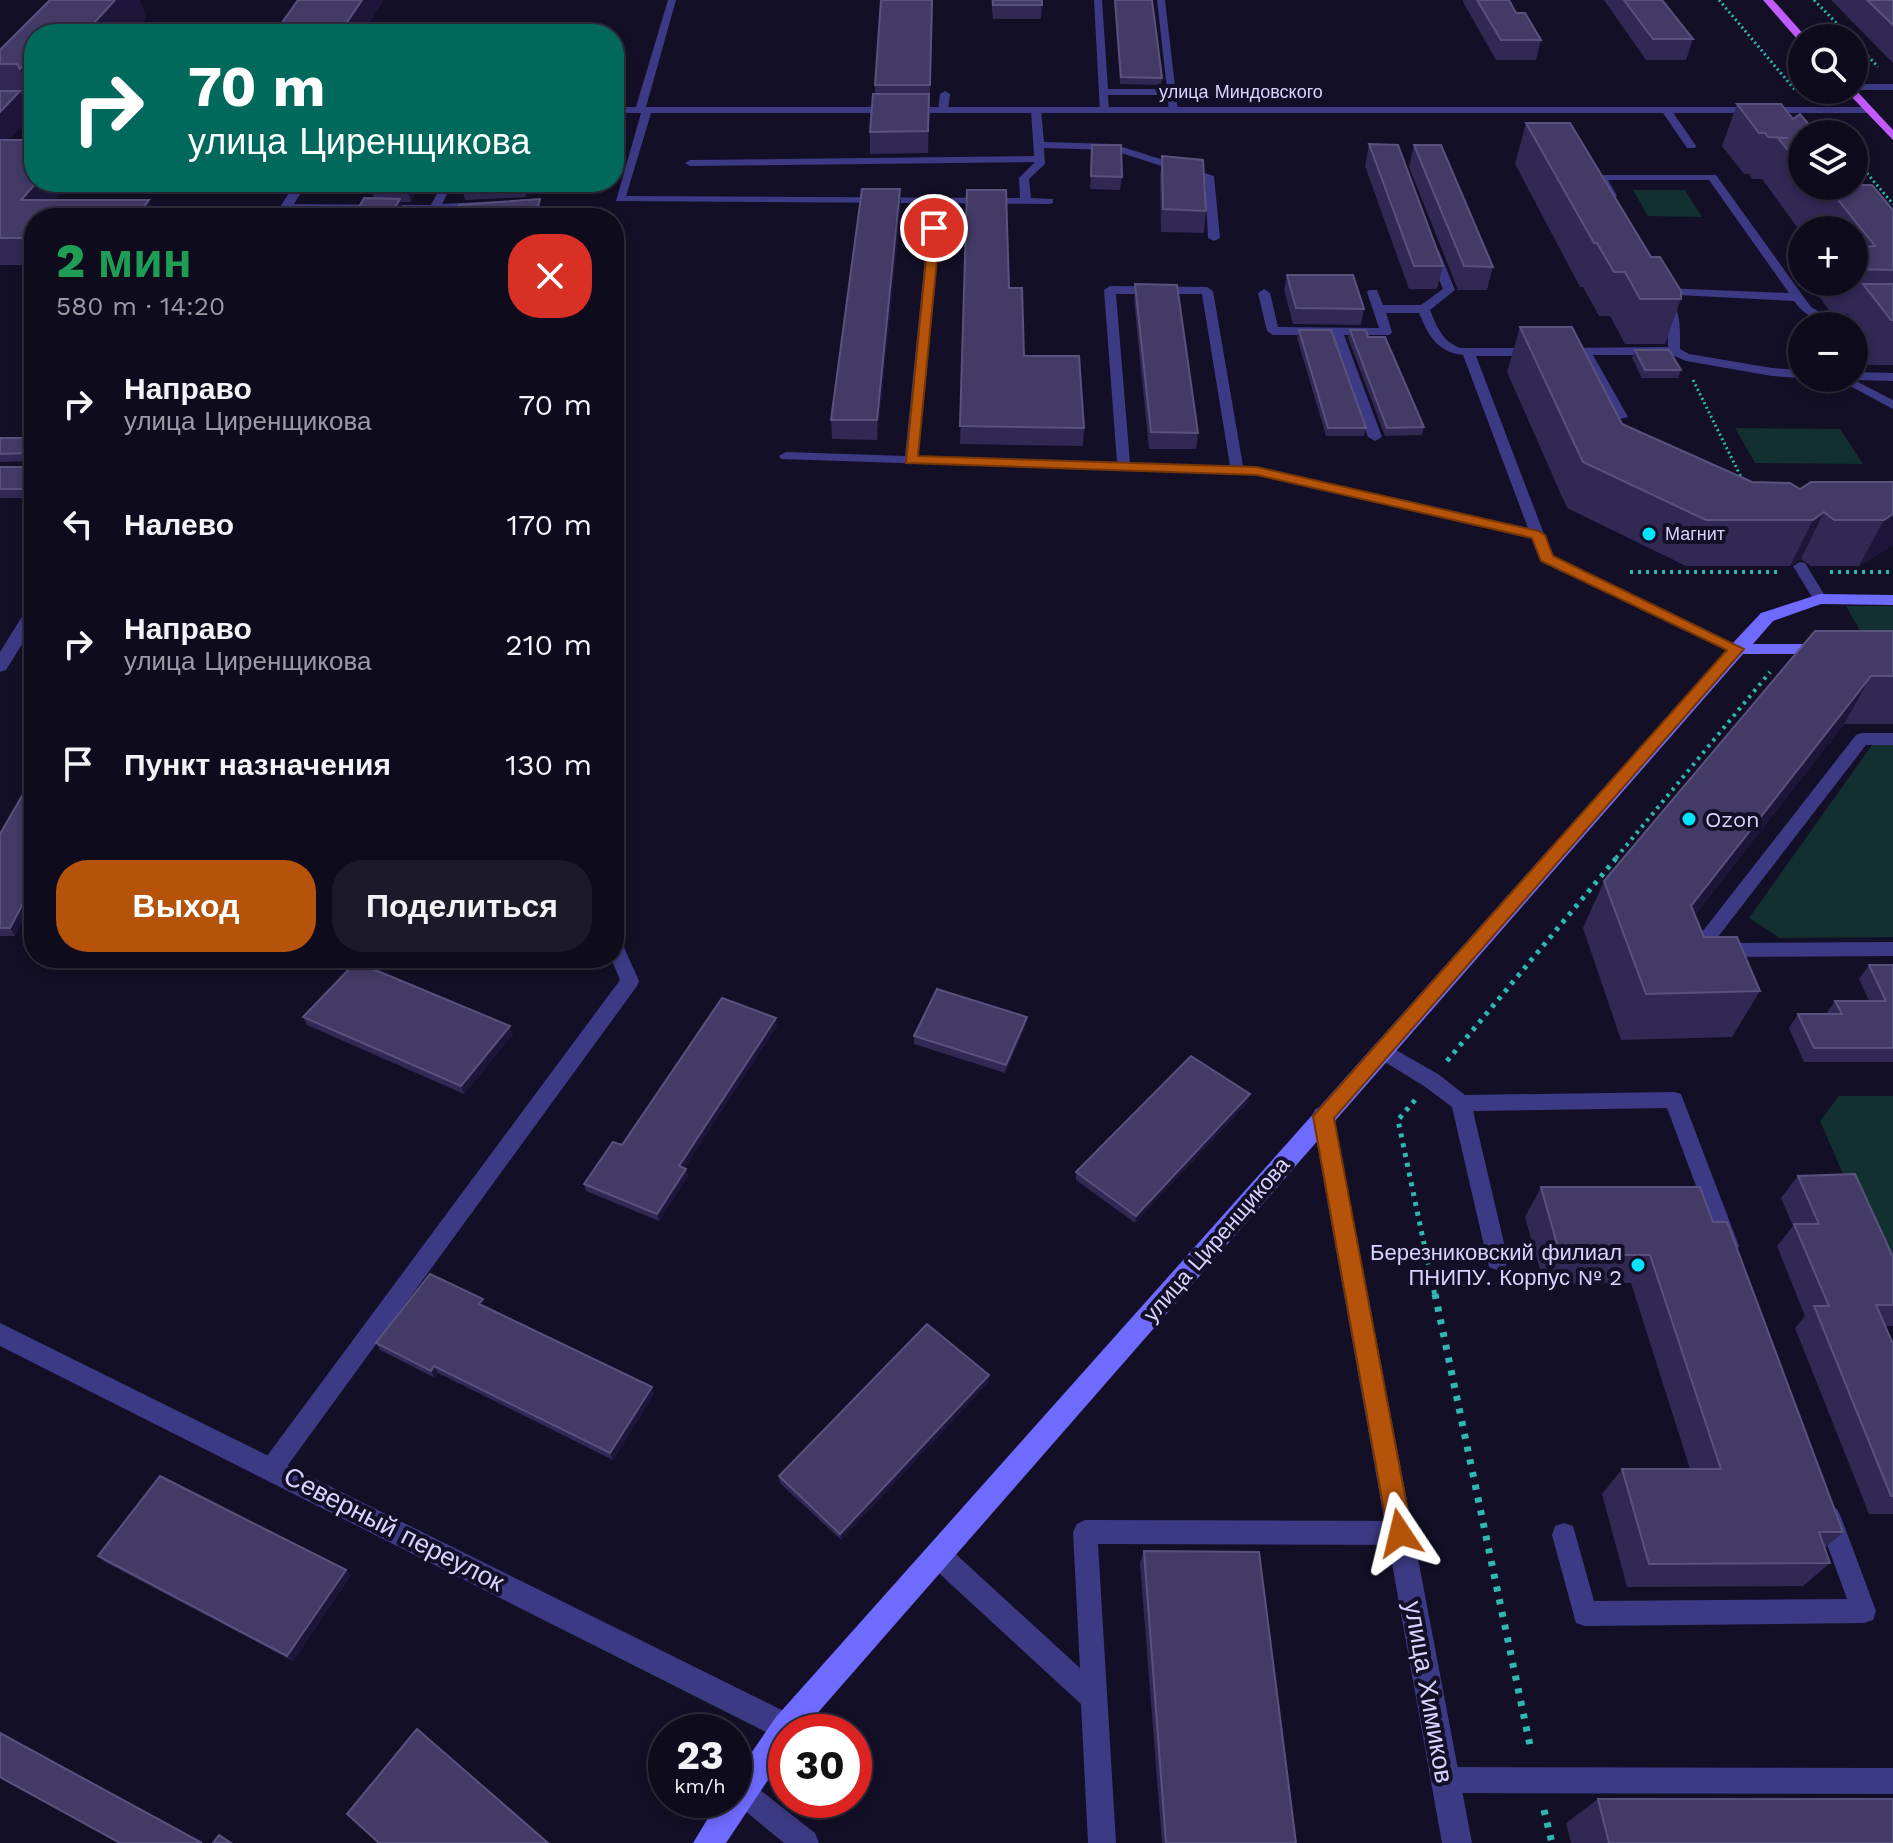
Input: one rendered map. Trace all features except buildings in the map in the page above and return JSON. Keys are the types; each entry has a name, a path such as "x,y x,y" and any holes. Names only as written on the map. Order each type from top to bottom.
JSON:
{"main road":[{"path":"1768,0 1789,24"},
{"path":"1864,104 1893,137"}],"street":[{"path":"1868,88 1893,87"},
{"path":"0,110 24,110"},
{"name":"улица Миндовского","path":"624,110 1868,110"},
{"name":"улица Циренщикова","path":"797,1714 1767,617 1820,599 1893,600"},
{"path":"0,666 24,627"},
{"path":"1737,649 1846,650"},
{"name":"улица Химиков","path":"1323,1116 1457,1843"},
{"name":"Северный переулок","path":"0,1334 768,1718"},
{"name":"улица Циренщикова","path":"752,1777 768,1754"},
{"name":"улица Циренщикова","path":"708,1843 725,1818"}],"lane":[{"path":"624,184 672,0"},
{"path":"1098,0 1104,110"},
{"path":"1161,0 1174,110"},
{"path":"1103,92 1172,92"},
{"path":"943,110 945,94"},
{"path":"1026,201 1024,178 1040,164 1036,110"},
{"path":"1666,110 1691,146"},
{"path":"1038,145 1113,147 1210,178 1214,238"},
{"path":"690,163 1039,159"},
{"path":"1703,162 1807,310 1823,320 1893,321"},
{"path":"1615,202 1601,177 1712,177"},
{"path":"622,192 620,199 1049,201"},
{"path":"472,208 508,203"},
{"path":"911,460 934,228"},
{"path":"1378,309 1424,309 1449,290 1427,235"},
{"path":"1657,279 1673,318 1680,354"},
{"path":"1124,467 1110,290 1207,291 1237,470"},
{"path":"1264,293 1273,331 1386,332 1373,292"},
{"path":"1663,292 1795,297"},
{"path":"1424,309 1434,337 1451,352 1680,354 1788,373"},
{"path":"1337,332 1375,437"},
{"path":"1468,352 1546,558 1737,649"},
{"path":"1585,352 1621,417"},
{"path":"1868,376 1893,377"},
{"path":"1868,392 1893,405"},
{"path":"786,456 1257,471 1538,535"},
{"path":"1802,569 1820,599"},
{"path":"1893,739 1862,739 1698,950 1893,949"},
{"path":"272,1468 630,981 624,968"},
{"path":"1382,1050 1461,1103 1674,1100 1734,1261"},
{"path":"1461,1103 1497,1260"},
{"path":"1564,1535 1585,1614 1864,1611 1821,1494"},
{"path":"1102,1843 1085,1532 1400,1533"},
{"path":"938,1555 1094,1698"},
{"path":"1445,1780 1893,1781"},
{"path":"752,1800 805,1843"}],"path":[{"path":"1719,0 1813,110"},
{"path":"1814,0 1837,24"},
{"path":"1868,57 1883,72"},
{"path":"1868,175 1893,204"},
{"path":"1680,354 1746,486"},
{"path":"1624,572 1802,569 1893,572"},
{"path":"1552,1843 1398,1120 1775,667"}],"green space":[{"path":"1633,190 1685,190 1702,217 1648,216"},
{"path":"1735,428 1840,429 1863,464 1755,463"},
{"path":"1846,606 1893,606 1893,637 1863,636"},
{"path":"1872,745 1893,745 1893,937 1780,938 1749,918"},
{"path":"1839,1096 1893,1096 1893,1289 1820,1121"}],"place":[{"name":"Магнит","path":"1649,534"},
{"name":"Ozon","path":"1689,819"},
{"name":"Березниковский филиал ПНИПУ. Корпус № 2","path":"1638,1265"}],"route":[{"path":"934,228 911,460 1257,471 1538,535 1546,558 1737,649 1323,1116 1400,1533"}]}
